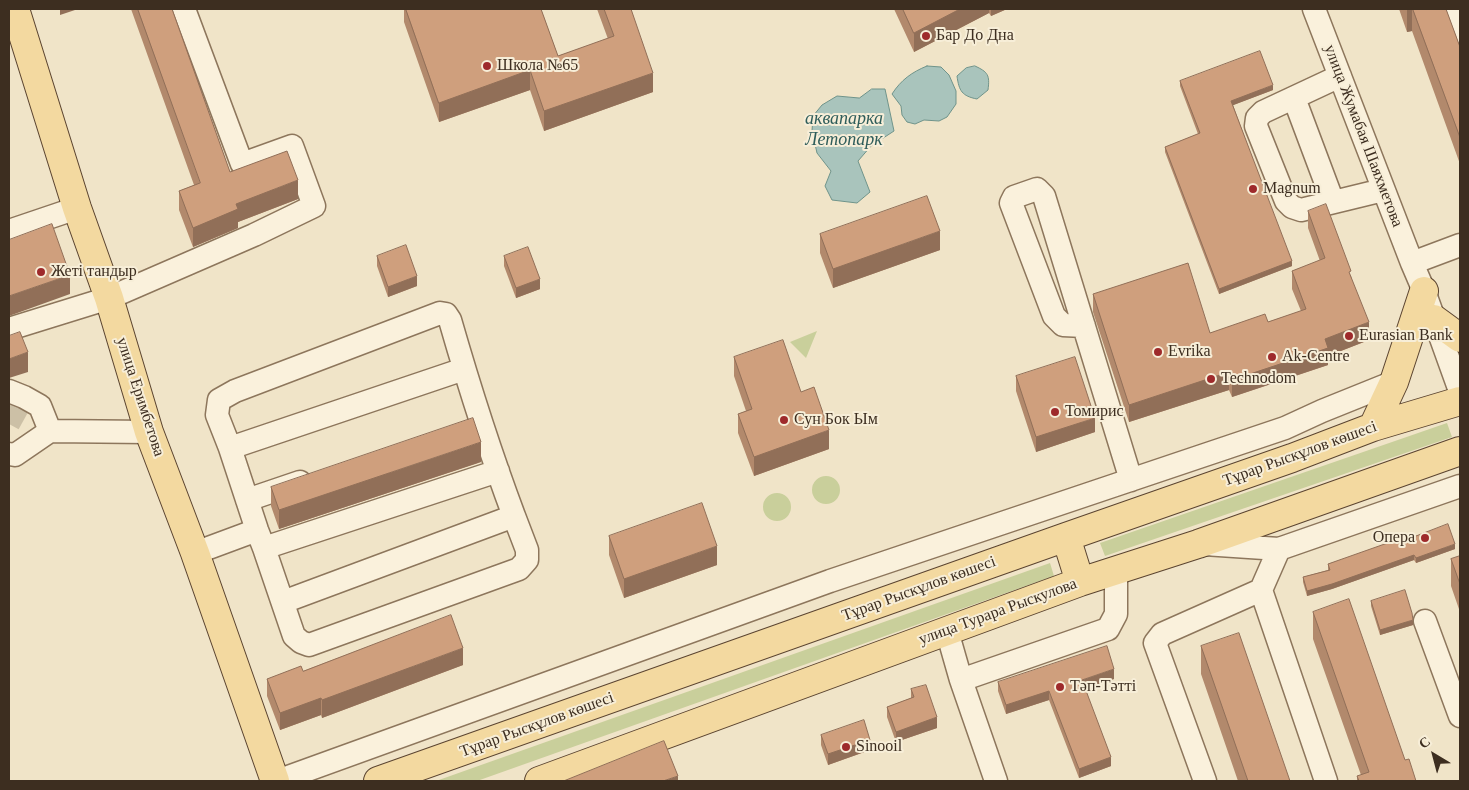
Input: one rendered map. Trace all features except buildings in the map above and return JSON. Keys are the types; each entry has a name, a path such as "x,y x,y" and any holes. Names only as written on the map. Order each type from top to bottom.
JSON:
{"main road":[{"name":"улица Еримбетова","path":"15,9 77,208 109,298 150,432 195,552 276,781"},
{"path":"1373,427 1394,382 1424,291"},
{"path":"1434,319 1460,338"},
{"name":"Тұрар Рыскұлов көшесі","path":"378,781 1292,458 1373,427 1460,400"},
{"name":"улица Турара Рыскулова","path":"539,781 1080,582 1198,544 1460,451"},
{"path":"1066,537 1080,582"}],"street":[{"path":"9,329 109,298 254,235 314,206 292,146 242,164 184,9"},
{"name":"улица Жумабая Шаяхметова","path":"1314,9 1424,291 1460,391"},
{"path":"1451,9 1460,32"},
{"path":"1340,76 1263,112 1257,118 1256,126 1286,201 1292,207 1301,210 1383,190"},
{"path":"1294,98 1333,202"},
{"path":"1084,326 1063,325 1054,316 1011,203 1014,197 1037,189 1044,196 1084,326 1130,480"},
{"path":"9,231 77,208"},
{"path":"1412,263 1460,245"},
{"path":"440,313 446,314 450,320 464,369 472,424 498,471 527,550 527,560 519,569 309,645 301,642 294,636 217,415 219,400 235,391 440,313"},
{"path":"230,448 464,369"},
{"path":"276,781 830,581 1286,428 1322,411 1394,382"},
{"path":"9,392 24,397 40,406 50,431"},
{"path":"1286,428 1292,458"},
{"path":"9,454 14,455 50,431 150,432"},
{"path":"195,552 260,539 498,471"},
{"path":"247,500 322,475"},
{"path":"1198,544 1278,549 1460,486"},
{"path":"283,602 514,516"},
{"path":"1278,549 1261,590 1326,781"},
{"path":"961,680 1108,629 1116,614 1116,571"},
{"path":"1205,781 1154,643 1162,634 1261,590"},
{"path":"1425,621 1460,716"},
{"path":"946,631 996,781"}],"green space":[{"path":"817,331 806,358 790,342"},
{"path":"1447,423 1452,437 1105,556 1100,543"},
{"path":"826,476 836,480 840,490 836,500 826,504 816,500 812,490 816,480"},
{"path":"777,493 787,497 791,507 787,517 777,521 767,517 763,507 767,497"},
{"path":"1050,563 1054,576 477,781 436,781"}],"water":[{"path":"927,66 941,67 949,75 956,91 956,104 947,117 939,121 924,120 915,124 907,122 902,115 901,106 892,94 907,77"},
{"path":"975,66 985,72 989,81 988,90 977,99 962,92 957,76 966,68"},
{"name":"аквапарка Летопарк","path":"872,89 885,89 894,131 871,146 858,161 870,192 857,203 832,200 825,186 831,171 817,153 812,131 813,116 822,105 837,96 859,98"}],"tunnel":[{"path":"9,424 24,397"}],"place":[{"name":"Бар До Дна","path":"926,36"},
{"name":"Школа №65","path":"487,66"},
{"name":"Magnum","path":"1253,189"},
{"name":"Жеті тандыр","path":"41,272"},
{"name":"Eurasian Bank","path":"1349,336"},
{"name":"Evrika","path":"1158,352"},
{"name":"Ak-Centre","path":"1272,357"},
{"name":"Technodom","path":"1211,379"},
{"name":"Томирис","path":"1055,412"},
{"name":"Сун Бок Ым","path":"784,420"},
{"name":"Опера","path":"1425,538"},
{"name":"Тәп-Тәтті","path":"1060,687"},
{"name":"Sinooil","path":"846,747"}]}
